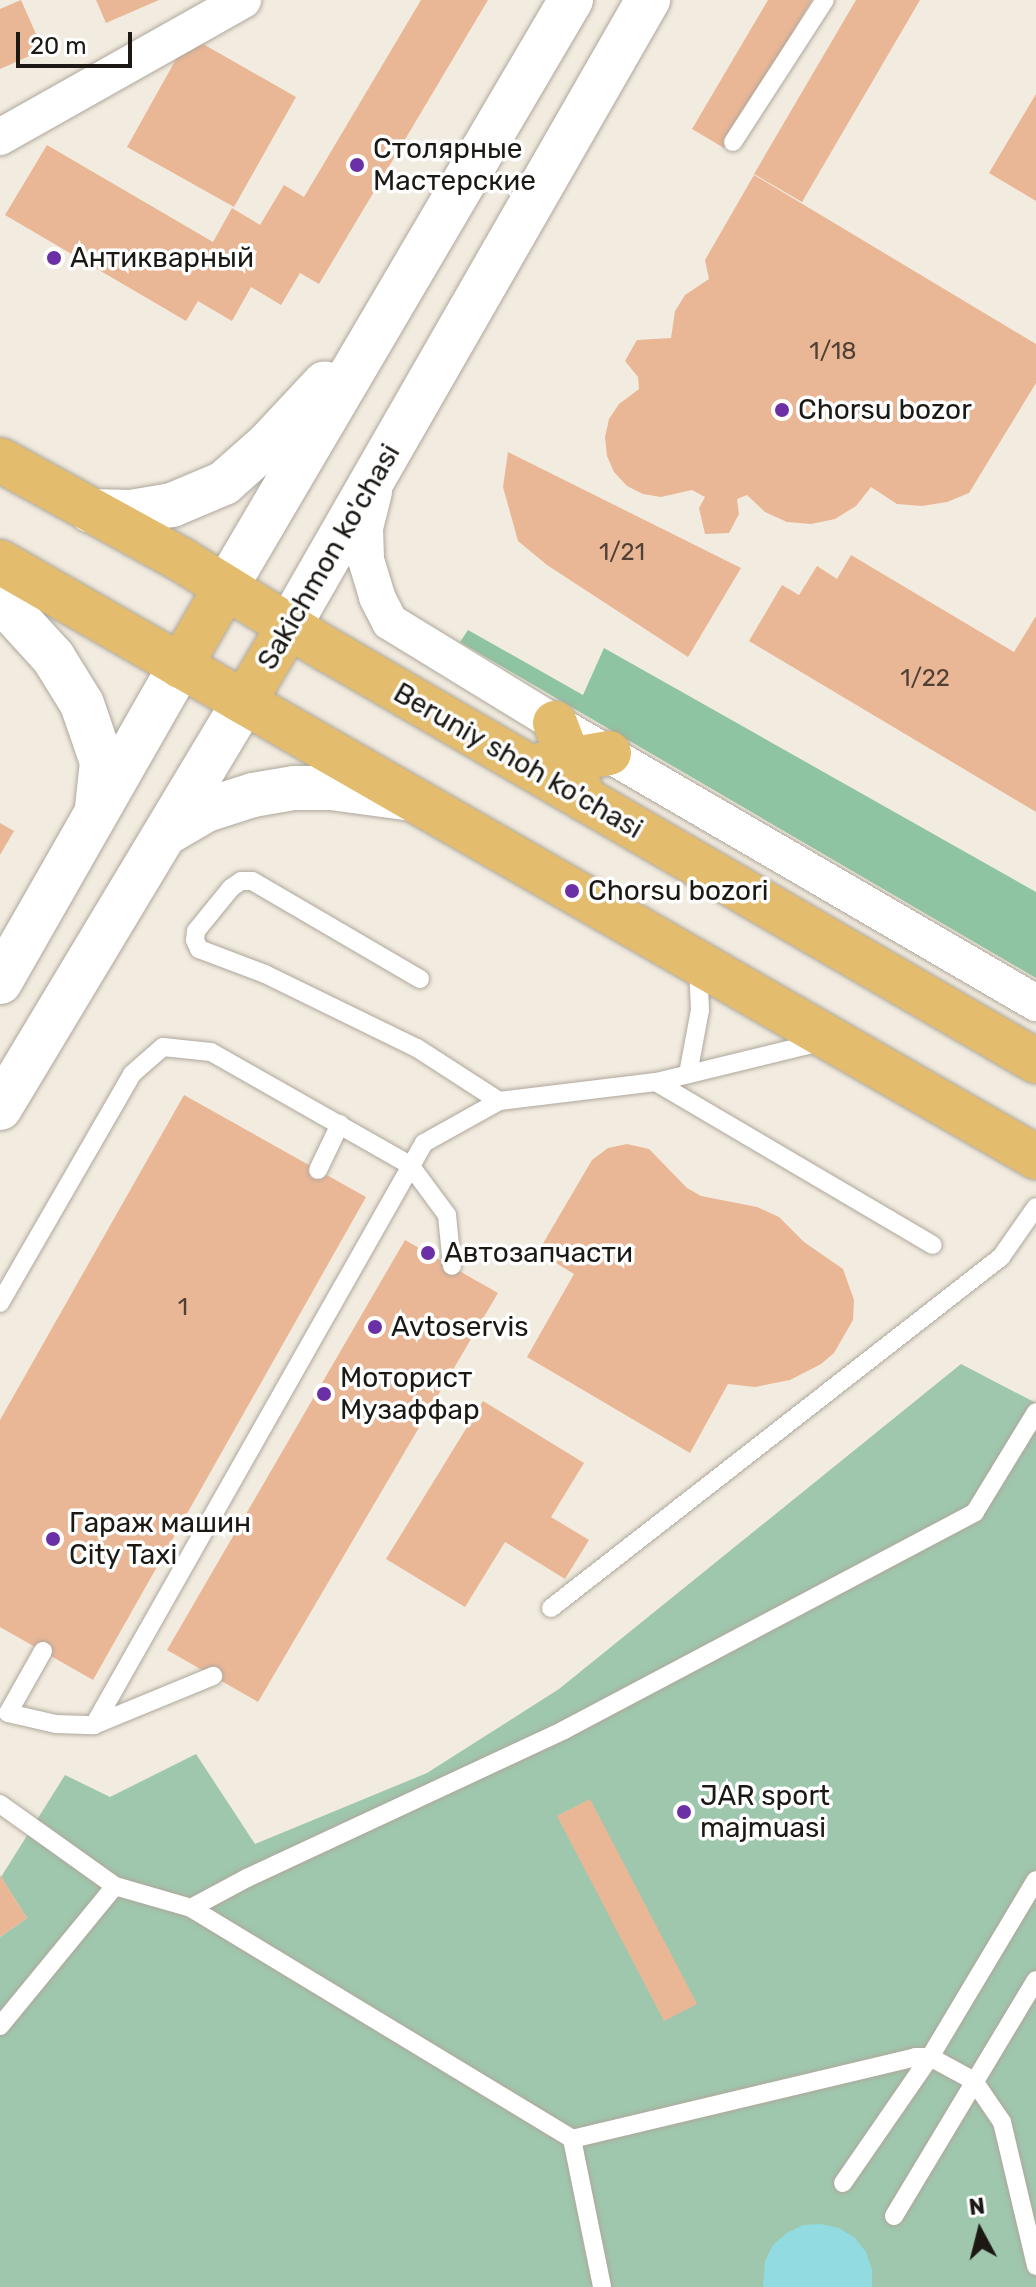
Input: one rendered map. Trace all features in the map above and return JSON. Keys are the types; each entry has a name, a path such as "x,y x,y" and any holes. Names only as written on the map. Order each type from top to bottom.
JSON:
{"main road":[{"path":"0,982 96,819 180,666 571,0"},
{"name":"Sakichmon ko'chasi","path":"0,1108 378,475 648,0"},
{"path":"91,511 131,512 172,505 224,483 268,444 381,323"},
{"name":"Beruniy shoh ko'chasi","path":"0,460 226,587 289,626 569,760 1036,1061"},
{"path":"0,562 1036,1157"},
{"path":"0,599 53,657 82,704 102,762 96,819"},
{"path":"163,836 206,810 253,795 294,788 331,788 412,799"}],"street":[{"path":"0,137 243,0"},
{"path":"378,475 365,529 366,560 377,597 390,622 569,760 1036,1003"}],"lane":[{"path":"733,142 825,0"},
{"path":"420,979 252,881 241,881 231,888 196,931 195,940 199,949 265,974 417,1048 499,1101"},
{"path":"688,1074 700,1010 698,963"},
{"path":"94,1725 424,1143 499,1101 656,1082 830,1039"},
{"path":"0,1303 132,1074 163,1047 211,1052 410,1165 447,1215 452,1266"},
{"path":"656,1082 933,1245"},
{"path":"318,1170 340,1124"},
{"path":"551,1608 1001,1257 1036,1207"},
{"path":"191,1908 247,1878 564,1730 975,1512 1036,1412"},
{"path":"43,1651 3,1717 94,1725 213,1676"},
{"path":"0,1804 115,1886 191,1908 572,2139 915,2057 930,2057 974,2081 1002,2122 1036,2266"},
{"path":"843,2183 930,2057 1036,1880"},
{"path":"0,2026 115,1886"},
{"path":"894,2216 1036,1980"},
{"path":"572,2139 602,2287"}],"green space":[{"path":"468,630 583,695 604,648 1036,892 1036,978 460,642"},
{"name":"JAR sport majmuasi","path":"961,1364 1036,1403 1036,2287 0,2287 0,1937 27,1918 1,1877 65,1775 110,1797 196,1754 255,1844 427,1773 559,1689"}],"water":[{"path":"821,2224 839,2228 855,2238 866,2252 872,2269 872,2287 763,2287 765,2261 773,2245 803,2225"}],"building":[{"path":"21,0 43,50 0,69 0,9"},
{"path":"96,0 159,0 106,23"},
{"name":"Столярные Мастерские","path":"421,0 488,0 319,284 300,273 281,305 251,287 232,321 198,301 186,321 5,215 47,145 213,242 232,208 260,225 284,185 304,197"},
{"path":"768,0 812,0 724,148 692,129"},
{"path":"856,0 920,0 802,202 754,174"},
{"path":"189,36 296,97 234,207 127,147"},
{"path":"1036,94 1036,201 989,173"},
{"path":"754,175 1036,344 1036,383 969,493 947,502 922,506 897,504 871,487 856,506 835,519 811,524 787,522 765,512 747,495 737,499 739,514 729,533 705,534 699,508 705,497 692,490 661,497 643,494 627,486 614,472 607,456 605,437 609,419 619,404 639,389 638,377 625,361 637,340 671,338 675,311 685,295 709,279 705,260"},
{"path":"508,452 741,568 688,657 547,565 518,541 503,487"},
{"path":"851,555 1014,652 1036,616 1036,812 749,641 782,585 799,595 817,566 837,579"},
{"path":"0,823 14,831 0,855"},
{"path":"184,1095 366,1197 93,1680 0,1627 0,1420"},
{"path":"627,1144 649,1149 687,1188 701,1196 757,1207 779,1217 804,1242 843,1269 854,1300 853,1320 834,1353 821,1364 790,1380 755,1387 728,1384 690,1453 527,1357 574,1274 538,1252 592,1160 608,1148"},
{"path":"405,1240 498,1293 258,1702 167,1650"},
{"path":"483,1401 584,1463 551,1517 589,1540 565,1579 505,1542 465,1607 386,1559"},
{"path":"590,1799 697,2004 664,2021 557,1816"},
{"path":"0,1875 27,1918 0,1937"}],"place":[{"name":"Столярные Мастерские","path":"357,165"},
{"name":"Антикварный","path":"54,258"},
{"name":"Chorsu bozor","path":"782,410"},
{"name":"Chorsu bozori","path":"572,891"},
{"name":"Автозапчасти","path":"428,1253"},
{"name":"Avtoservis","path":"375,1327"},
{"name":"Моторист Музаффар","path":"324,1394"},
{"name":"Гараж машин City Taxi","path":"53,1539"},
{"name":"JAR sport majmuasi","path":"684,1812"}]}
